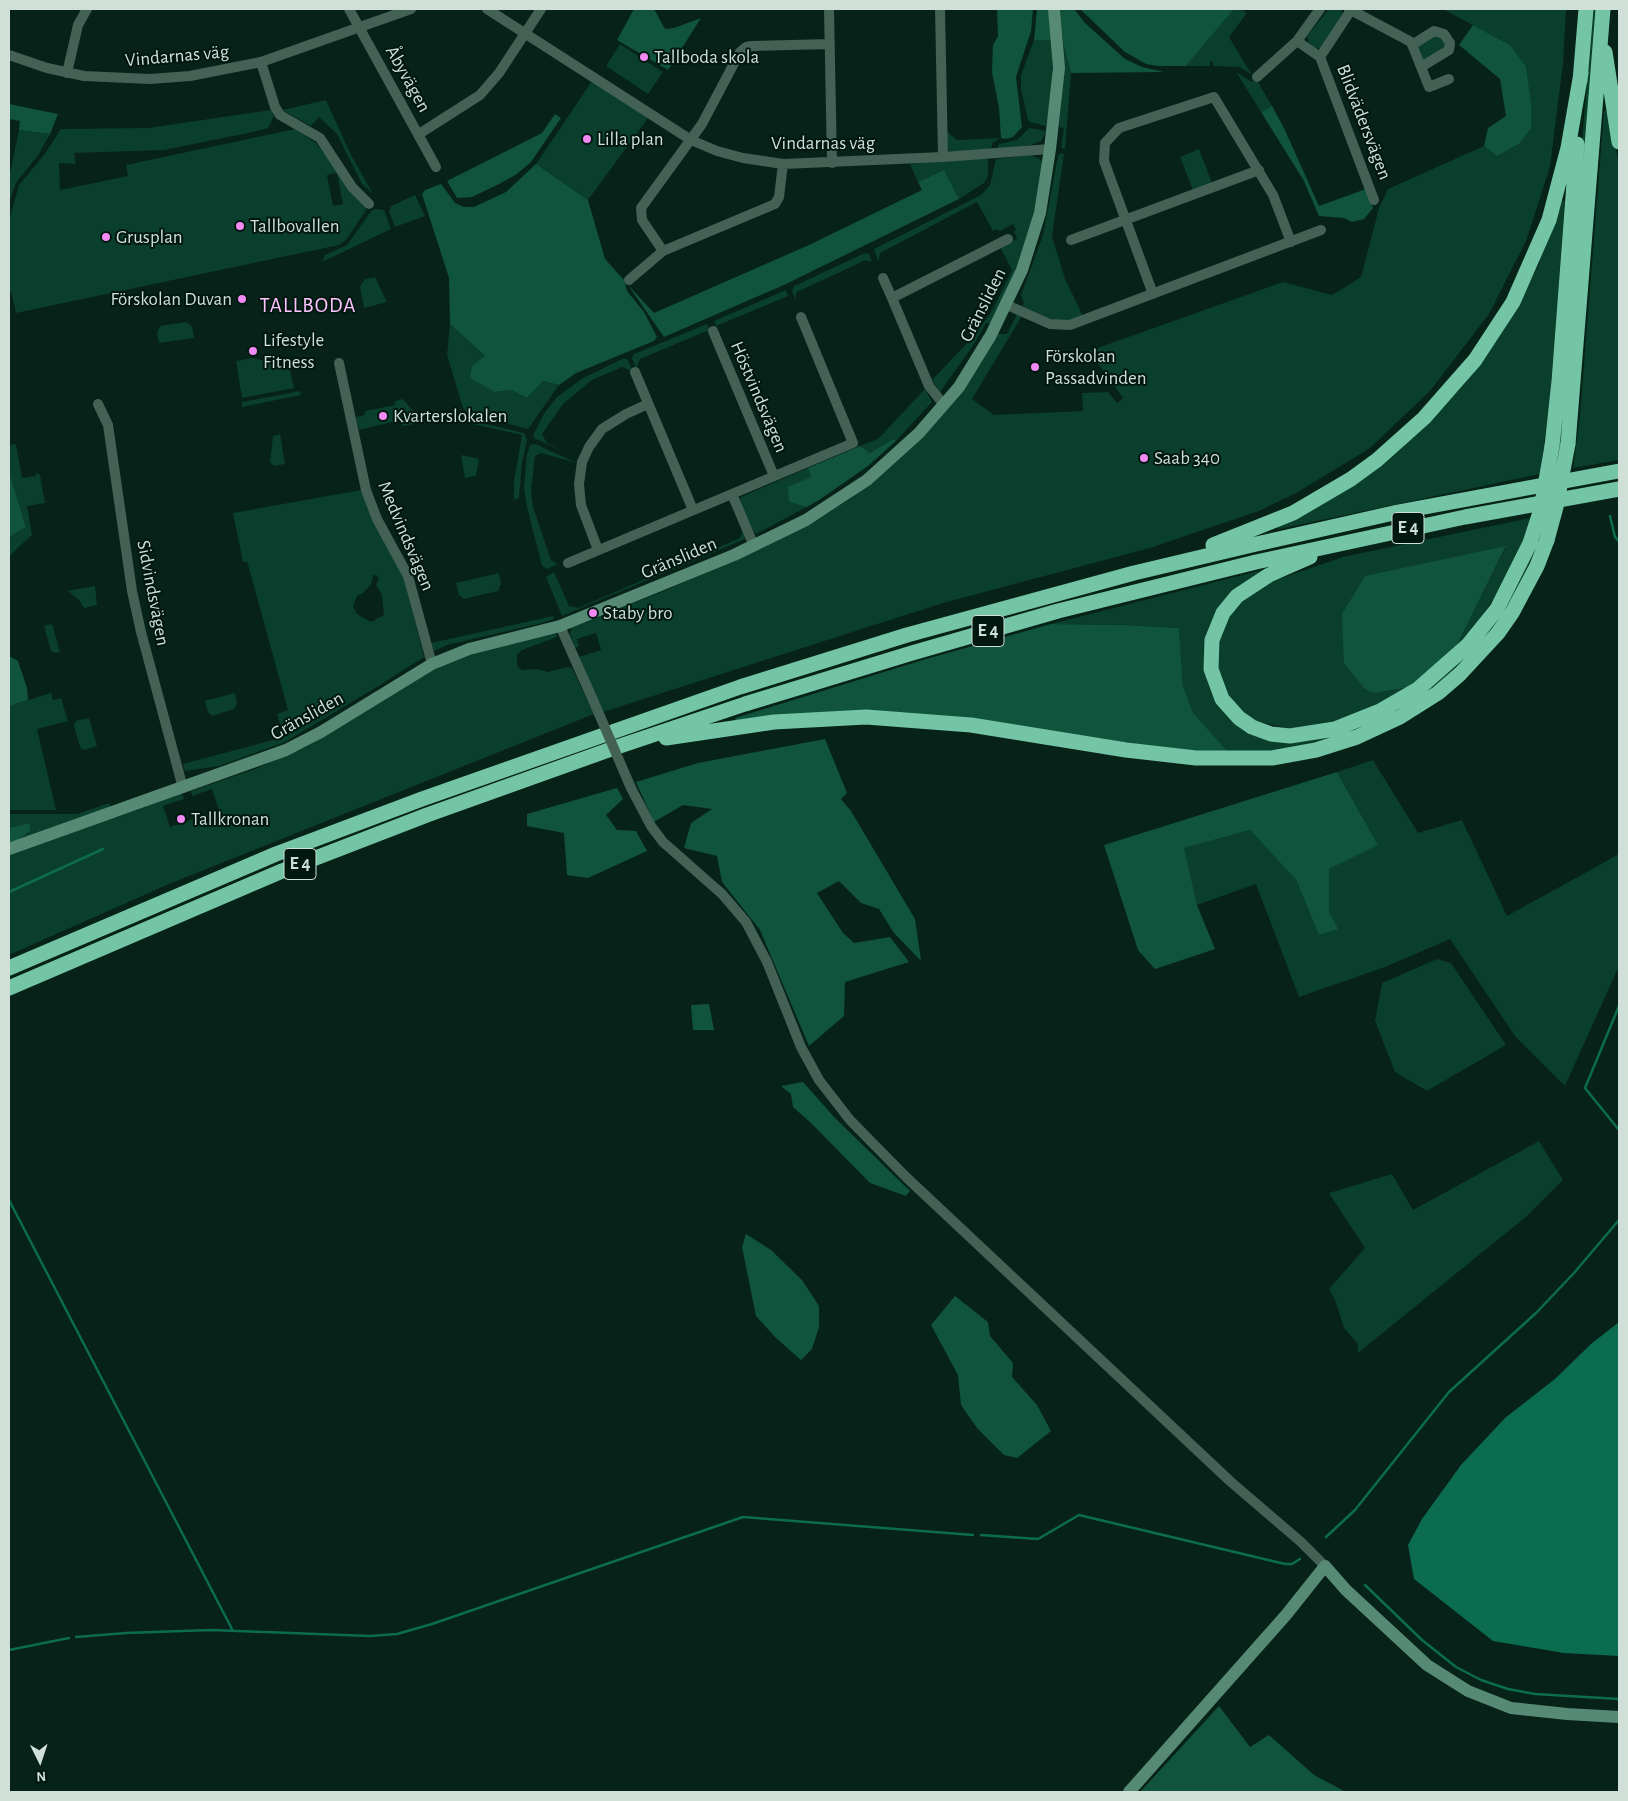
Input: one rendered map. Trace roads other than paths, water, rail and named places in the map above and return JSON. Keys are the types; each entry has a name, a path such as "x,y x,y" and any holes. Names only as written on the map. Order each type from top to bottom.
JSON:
{"highway":[{"path":"1352,540 1285,567 1257,581 1237,596 1219,621 1210,648 1214,680 1222,699 1229,708 1252,727 1271,734 1290,736 1327,731 1380,711 1418,689 1468,645 1497,609 1530,543 1541,509 1552,446 1566,294 1586,9"},
{"path":"1602,16 1619,142"},
{"path":"617,747 774,722 866,717 947,722 1126,750 1196,758 1272,758 1316,750 1357,738 1393,721 1438,693 1460,674 1498,634 1512,613 1547,540 1556,508 1568,444 1602,16"},
{"path":"1134,573 1257,529 1308,504 1351,479 1377,460 1440,402 1496,330 1513,302 1539,247 1558,192 1581,73"},
{"name":"E 4","path":"9,968 276,854 606,732 740,687 907,635 1134,573 1398,512 1619,471"},
{"name":"E 4","path":"9,988 282,871 427,815 617,747 819,681 1040,617 1256,562 1465,517 1619,489"}],"street":[{"path":"68,73 78,25 86,9"},
{"name":"Åbyvägen","path":"349,9 436,167"},
{"name":"Vindarnas väg","path":"9,55 33,64 68,73 106,78 171,78 225,70 261,62 411,9"},
{"name":"Vindarnas väg","path":"487,9 692,140 717,151 744,158 783,164 832,163 1050,149"},
{"path":"418,134 480,95 499,73 541,9"},
{"path":"829,9 832,163"},
{"path":"940,9 943,157"},
{"name":"Gränsliden","path":"9,849 267,758 304,742 432,664 469,649 560,626 754,546 806,520 856,488 900,452 944,405 976,362 1007,305 1022,270 1035,230 1050,149 1059,68 1054,9"},
{"path":"1257,77 1297,42 1320,9"},
{"path":"1297,42 1320,57 1350,9 1410,42 1429,87 1449,79"},
{"path":"1412,45 1434,31 1444,34 1450,44 1449,50 1421,67"},
{"path":"664,252 642,220 640,212 692,140 743,49 752,46 830,44"},
{"name":"Blidvädersvägen","path":"1320,57 1374,200"},
{"path":"261,62 275,107 280,115 320,138 352,188 369,204"},
{"path":"1153,294 1103,156 1105,143 1119,128 1214,97 1273,194 1291,242"},
{"path":"629,280 664,252 776,204 779,197 783,164"},
{"path":"1071,240 1259,170"},
{"path":"1007,305 1050,324 1064,326 1321,230"},
{"path":"892,298 1008,239"},
{"path":"883,278 929,386 944,405"},
{"name":"Höstvindsvägen","path":"568,563 853,443 801,317"},
{"name":"Höstvindsvägen","path":"713,331 774,476"},
{"name":"Medvindsvägen","path":"339,363 366,490 375,514 408,576 432,664"},
{"path":"635,372 693,510"},
{"name":"Sidvindsvägen","path":"98,404 108,424 135,606 183,788"},
{"path":"598,550 581,505 578,484 582,462 589,447 602,429 626,414 648,404"},
{"path":"732,494 754,546"},
{"path":"560,626 631,788 651,826 663,842 722,894 746,922 767,962 801,1047 819,1080 850,1120 906,1177 1231,1482 1325,1566 1346,1590 1427,1664 1468,1691 1511,1708 1559,1714 1619,1717"},
{"path":"1129,1792 1286,1615 1325,1566"}],"waterway":[{"path":"1610,516 1615,537 1619,541"},
{"path":"9,892 103,849"},
{"path":"1619,1006 1585,1088 1619,1130"},
{"path":"9,1200 233,1631"},
{"path":"1326,1537 1355,1510 1449,1392 1536,1313 1574,1273 1619,1220"},
{"path":"981,1535 1038,1539 1079,1515 1285,1564 1292,1564 1300,1559"},
{"path":"76,1637 211,1630 370,1636 397,1634 432,1624 743,1517 973,1535"},
{"path":"1365,1585 1422,1640 1456,1667 1481,1680 1508,1689 1535,1694 1619,1699"},
{"path":"9,1650 69,1638"}],"place":[{"name":"Tallboda skola","path":"644,57"},
{"name":"Lilla plan","path":"587,139"},
{"name":"Tallbovallen","path":"240,226"},
{"name":"Grusplan","path":"106,237"},
{"name":"Förskolan Duvan","path":"242,299"},
{"name":"Lifestyle Fitness","path":"253,351"},
{"name":"Förskolan Passadvinden","path":"1035,367"},
{"name":"Kvarterslokalen","path":"383,416"},
{"name":"Saab 340","path":"1144,458"},
{"name":"Staby bro","path":"593,613"},
{"name":"Tallkronan","path":"181,819"}],"district":[{"name":"TALLBODA","path":"308,306"}]}
